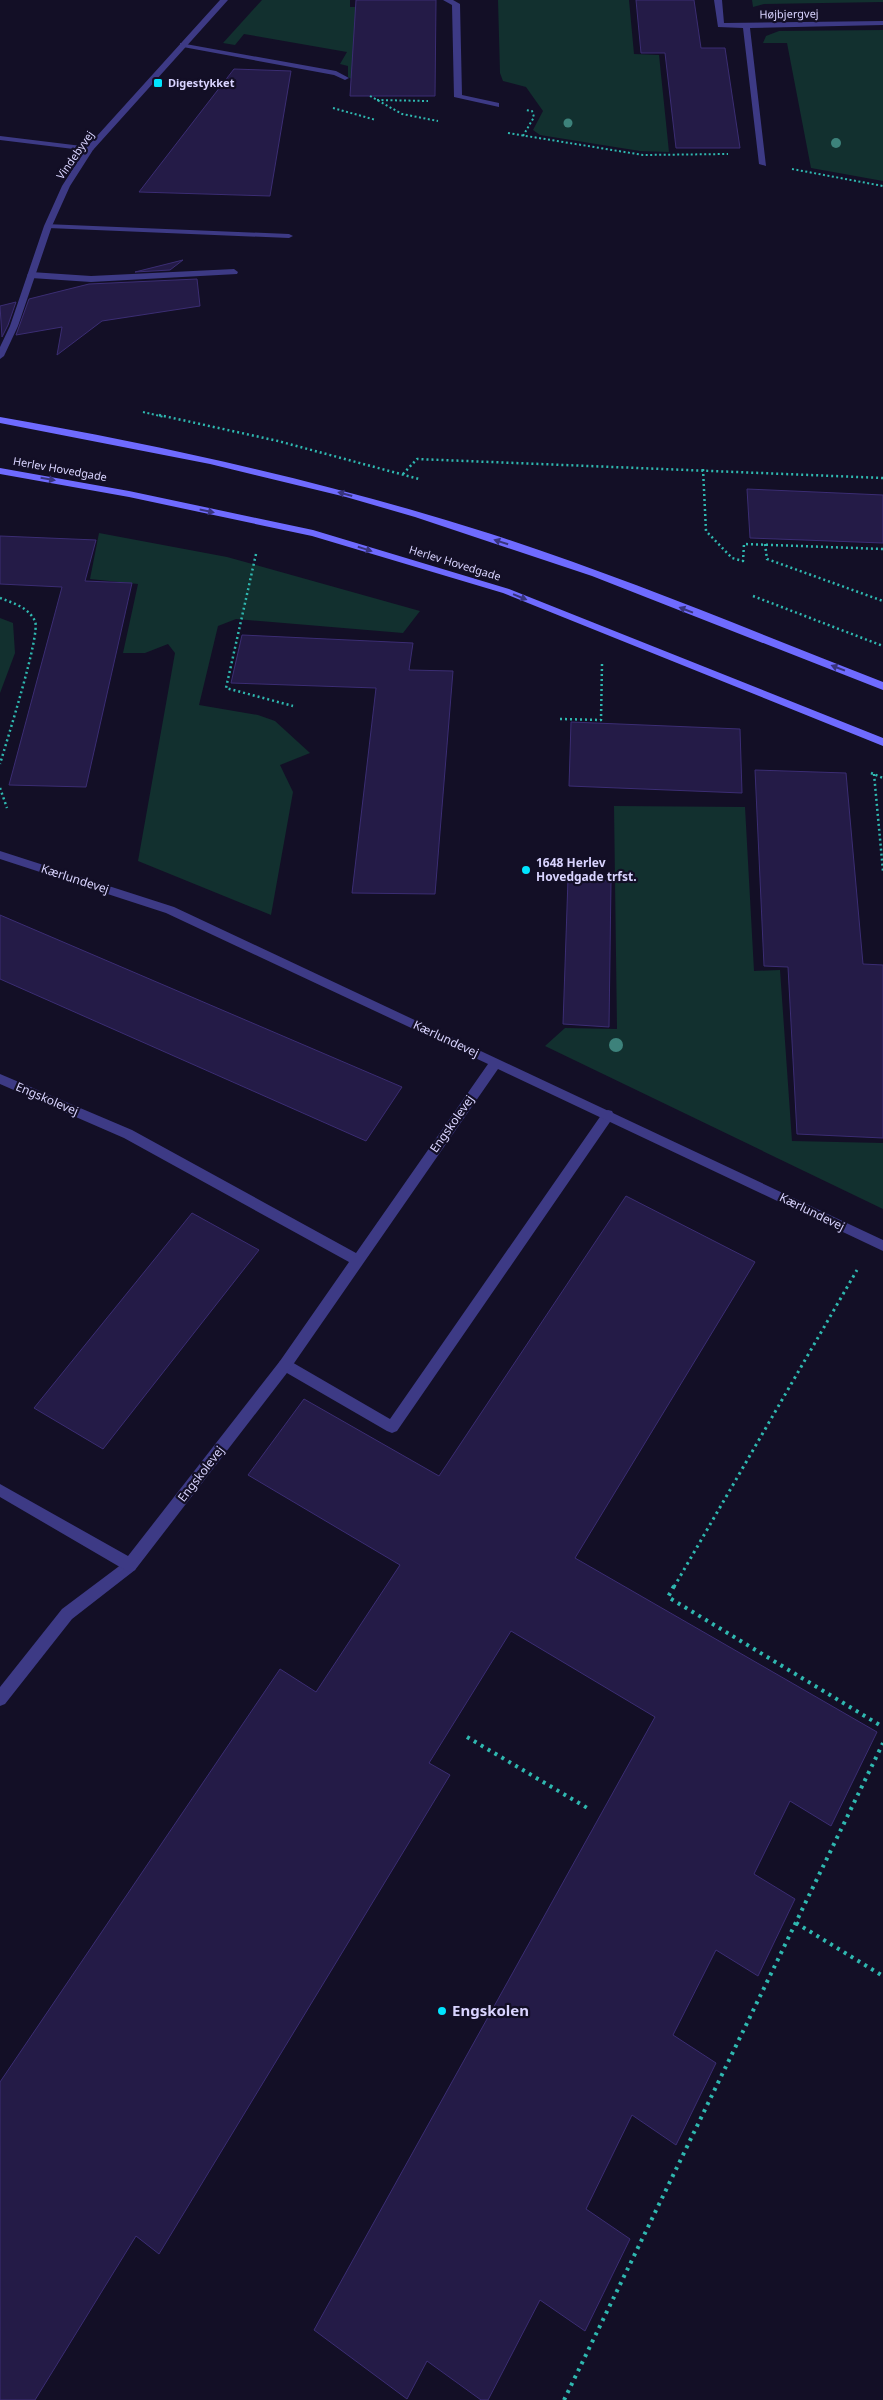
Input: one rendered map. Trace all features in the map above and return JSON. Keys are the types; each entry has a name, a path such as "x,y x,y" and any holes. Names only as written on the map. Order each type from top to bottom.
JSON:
{"main road":[{"path":"0,420 166,450 350,495 400,510 554,559 883,686"},
{"name":"Herlev Hovedgade","path":"0,471 129,494 313,533 506,591 883,742"}],"street":[{"name":"Vindebyvej","path":"0,356 14,326 48,226 66,186 90,149 224,0"},
{"path":"447,0 456,4 458,97 496,105"},
{"path":"718,0 721,25 746,26"},
{"name":"Højbjergvej","path":"763,164 746,26 883,23"},
{"path":"183,45 336,73 345,78"},
{"path":"0,138 90,149"},
{"path":"48,226 289,236"},
{"path":"31,275 91,278 234,272"},
{"name":"Kærlundevej","path":"0,855 170,910 496,1062 878,1244"},
{"name":"Engskolevej","path":"0,1699 67,1614 130,1565 285,1365 496,1062"},
{"name":"Engskolevej","path":"0,1080 128,1134 357,1260"},
{"path":"285,1365 392,1428 608,1115"},
{"path":"0,1490 130,1565"}],"path":[{"path":"439,121 402,114 376,100 441,102 458,97"},
{"path":"504,132 643,155 735,154 763,164 883,186"},
{"path":"403,474 417,460 703,469 883,478"},
{"path":"703,469 706,531 732,558 743,561 744,544 883,549"},
{"path":"765,544 767,559 883,601"},
{"path":"258,547 226,688 293,706"},
{"path":"0,598 19,605 30,613 36,623 33,644 0,764"},
{"path":"560,719 602,720 602,656"},
{"path":"865,770 883,778"},
{"path":"874,774 883,872"},
{"path":"0,788 7,808"},
{"path":"878,1244 668,1597 883,1727"},
{"path":"467,1737 589,1809"},
{"path":"564,2400 883,1743"},
{"path":"796,1922 883,1976"}],"green space":[{"path":"262,0 350,0 350,7 372,7 369,89 348,77 348,66 340,64 347,52 244,34 235,45 223,43"},
{"path":"498,0 629,0 634,54 659,55 669,152 640,151 540,135 533,130 543,111 526,87 503,81 500,73"},
{"path":"752,0 883,0 883,2 764,4 753,7"},
{"path":"883,30 883,181 811,168 787,43 763,43 766,36 779,31"},
{"path":"99,533 227,557 420,611 403,633 236,619 218,626 199,705 258,715 275,721 310,753 280,765 293,792 271,915 138,861 175,653 168,644 145,653 123,653 138,584 90,579"},
{"path":"0,618 13,623 15,653 0,693"},
{"path":"614,806 745,807 754,971 780,970 792,1141 883,1143 883,1209 545,1046 565,1028 617,1029"}],"building":[{"path":"356,0 436,0 435,96 350,96"},
{"path":"636,0 694,0 701,48 725,48 740,148 676,148 665,53 641,53"},
{"path":"234,69 291,71 270,196 139,192"},
{"path":"183,260 170,270 135,272"},
{"path":"197,279 200,306 102,321 57,355 62,327 16,335 29,299 89,284"},
{"path":"16,302 8,325 2,337 0,306"},
{"path":"747,489 883,495 883,543 750,538"},
{"path":"0,536 96,540 85,581 132,583 86,787 9,785 62,587 0,584"},
{"path":"242,635 413,643 409,670 453,671 435,894 352,893 376,688 231,683"},
{"path":"571,722 740,729 742,793 569,786"},
{"path":"755,770 846,773 863,964 883,965 883,1138 797,1134 788,967 764,966"},
{"path":"568,879 611,881 609,1027 563,1024"},
{"path":"0,915 402,1087 366,1141 0,979"},
{"path":"626,1196 755,1262 575,1558 877,1732 831,1826 790,1801 754,1874 795,1899 758,1976 716,1950 673,2035 716,2063 676,2145 632,2115 586,2209 630,2239 585,2331 540,2300 488,2400 481,2400 427,2361 407,2399 314,2330 655,1717 511,1631 429,1763 450,1775 159,2254 136,2236 35,2400 0,2400 0,2082 280,1669 316,1692 400,1565 248,1475 304,1399 439,1476"},
{"path":"192,1213 259,1250 103,1449 34,1408"}],"place":[{"name":"Digestykket","path":"158,83"},
{"name":"1648 Herlev Hovedgade trfst.","path":"526,870"},
{"name":"Engskolen","path":"442,2011"}]}
